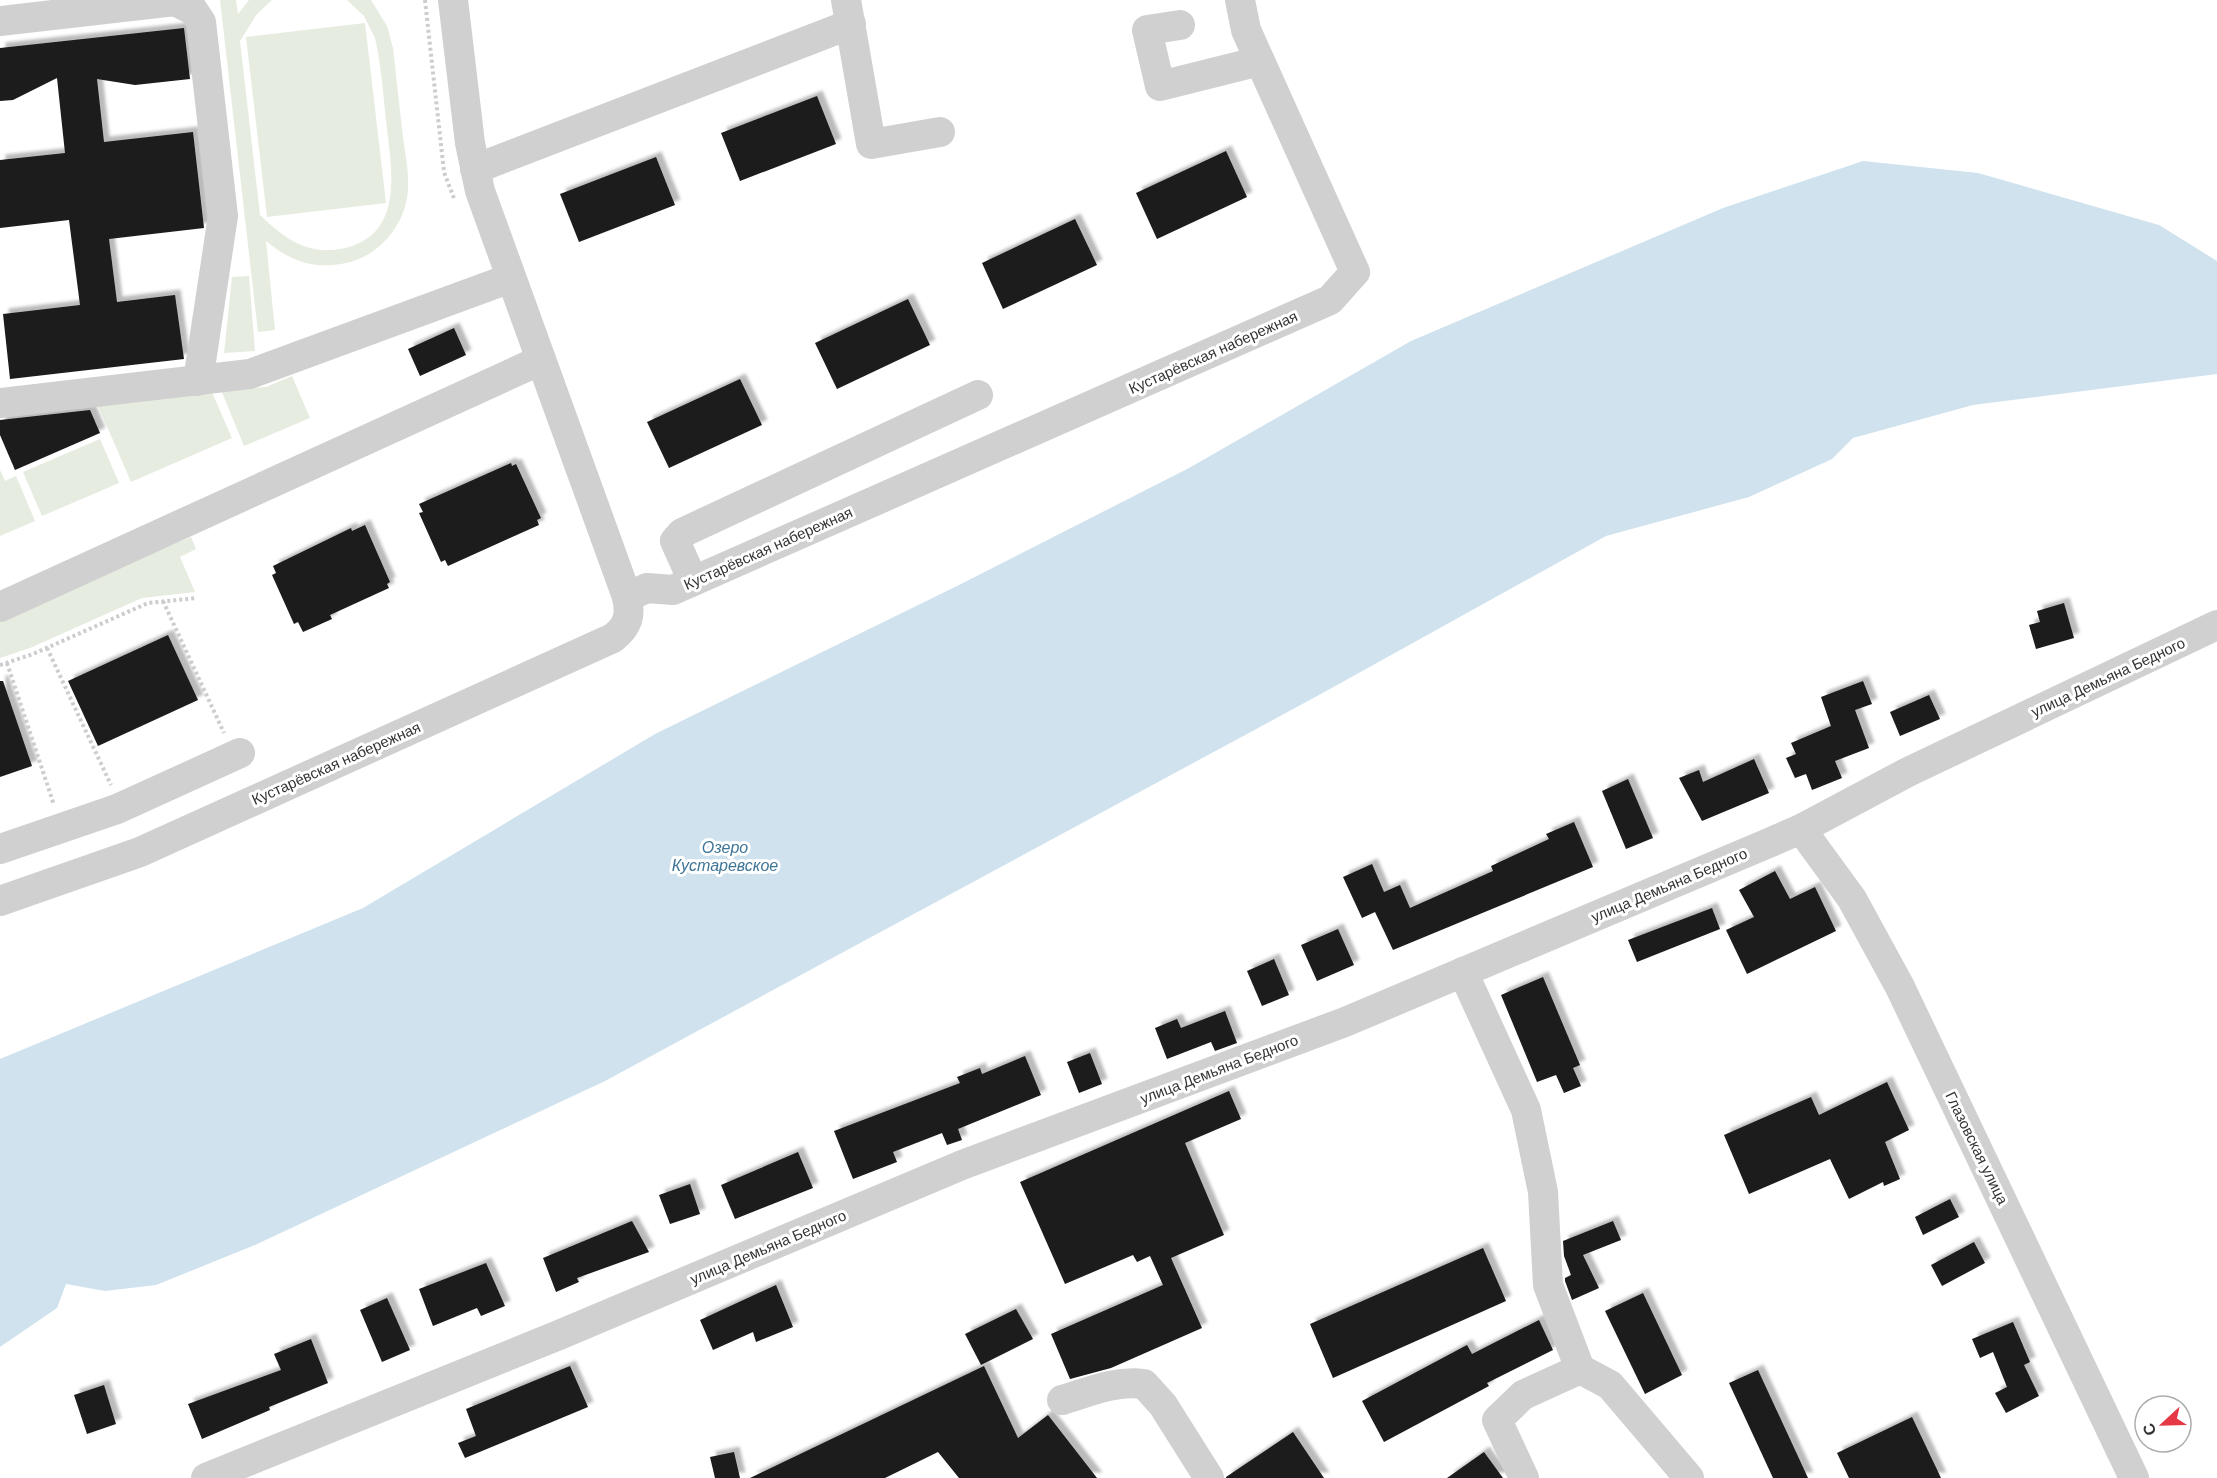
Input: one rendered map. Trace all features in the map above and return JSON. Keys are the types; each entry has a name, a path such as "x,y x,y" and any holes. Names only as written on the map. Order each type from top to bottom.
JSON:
{"street":[{"path":"453,0 475,169 486,210 627,597"},
{"path":"1180,25 1147,30 1160,86 1260,61 1246,30 1240,0"},
{"path":"0,21 174,2 187,5 197,14 203,32 224,216 198,381"},
{"path":"475,169 848,12 871,144 940,132"},
{"name":"Кустарёвская набережная","path":"0,901 122,859 613,638 628,623 630,611 627,597 647,588 673,590 1330,300 1355,272 1260,61"},
{"path":"0,403 198,381 260,371 511,278"},
{"path":"0,607 541,360"},
{"path":"693,581 675,541 682,533 978,395"},
{"name":"улица Демьяна Бедного","path":"206,1478 559,1335 962,1165 1345,1022 1801,829 1908,772 2217,625"},
{"path":"0,849 112,811 237,755"},
{"path":"112,811 122,859"},
{"name":"Глазовская улица","path":"1801,829 1852,899 1900,987 2134,1478"},
{"path":"1463,972 1526,1110 1543,1192 1548,1285 1580,1369 1610,1385 1689,1478"},
{"path":"1524,1478 1497,1420 1523,1395 1580,1369"},
{"path":"1062,1400 1109,1386 1131,1382 1144,1384 1163,1406 1209,1478"}],"path":[{"path":"0,665 47,648 144,604 197,598"},
{"path":"163,601 237,755"},
{"path":"47,648 112,811"},
{"path":"7,663 62,828"}],"shaded area":[{"path":"220,0 236,0 238,14 249,0 272,0 257,14 240,41 260,215 286,237 305,247 340,249 361,242 376,230 385,215 390,198 390,158 375,38 364,16 347,0 371,0 387,26 393,48 408,173 408,188 403,214 389,236 380,245 370,253 346,263 323,265 303,262 284,254 266,241 275,330 258,332"},
{"path":"365,23 386,203 267,217 246,37"},
{"path":"249,276 255,351 224,353 232,277"},
{"path":"292,376 310,418 244,446 221,390 266,387"},
{"path":"211,390 232,438 131,482 97,403"},
{"path":"100,439 119,483 42,516 23,472"},
{"path":"0,470 5,481 16,476 35,521 0,536"},
{"path":"191,537 196,549 180,557 195,592 142,598 30,648 0,658 0,616"}],"water":[{"name":"Озеро Кустаревское","path":"1863,161 1978,173 2159,225 2217,261 2217,374 1973,405 1853,438 1832,459 1749,497 1606,536 1319,695 605,1081 255,1245 156,1285 105,1291 66,1284 57,1308 0,1347 0,1059 363,908 655,734 959,585 1189,468 1411,341 1723,208"}],"building":[{"path":"184,28 190,79 135,85 97,79 104,142 193,132 204,228 109,239 117,302 175,295 184,359 10,379 3,314 80,305 69,220 0,228 0,160 65,153 57,78 13,100 0,101 0,48"},
{"path":"817,96 836,144 740,181 721,133"},
{"path":"1226,151 1247,197 1157,239 1136,193"},
{"path":"656,157 675,205 579,242 560,194"},
{"path":"1075,219 1097,265 1003,309 982,263"},
{"path":"908,299 930,345 837,389 815,343"},
{"path":"454,328 466,355 420,376 408,349"},
{"path":"740,379 762,425 669,468 647,422"},
{"path":"90,410 100,433 15,470 0,435 0,420"},
{"path":"511,463 512,466 516,464 541,518 537,520 539,525 448,566 445,560 441,562 419,513 423,512 419,504"},
{"path":"365,525 390,582 387,584 389,588 330,615 332,619 303,632 298,622 294,624 272,575 276,573 273,566 351,528 352,531"},
{"path":"2064,603 2074,638 2036,649 2029,625 2040,622 2037,611"},
{"path":"168,635 198,700 98,746 68,681"},
{"path":"0,681 3,681 32,766 0,777"},
{"path":"1863,681 1872,704 1855,710 1869,748 1835,761 1842,778 1812,790 1806,774 1795,778 1786,758 1796,754 1791,743 1831,726 1821,697"},
{"path":"1929,695 1940,719 1900,736 1890,712"},
{"path":"1754,759 1769,793 1702,821 1679,778 1699,770 1703,782"},
{"path":"1628,779 1653,838 1626,849 1602,791"},
{"path":"1574,822 1593,867 1393,950 1375,912 1362,918 1343,877 1372,864 1384,892 1400,885 1410,908 1493,871 1491,866 1549,839 1546,834"},
{"path":"1775,871 1790,899 1815,887 1836,931 1747,974 1726,930 1754,917 1739,890"},
{"path":"1712,908 1720,929 1637,962 1628,940"},
{"path":"1338,929 1354,965 1317,981 1301,945"},
{"path":"1274,959 1289,995 1262,1006 1247,971"},
{"path":"1543,977 1580,1065 1573,1068 1581,1086 1564,1093 1556,1075 1537,1082 1501,995"},
{"path":"1225,1011 1237,1043 1215,1051 1211,1042 1167,1059 1155,1028 1177,1019 1181,1028"},
{"path":"1090,1053 1102,1084 1079,1093 1067,1062"},
{"path":"1025,1056 1041,1095 958,1129 962,1140 947,1145 942,1133 893,1152 897,1162 853,1179 834,1131 960,1083 957,1077 980,1068 982,1074"},
{"path":"1887,1082 1909,1130 1885,1142 1900,1179 1884,1186 1883,1182 1849,1199 1830,1159 1749,1194 1724,1135 1811,1097 1819,1115"},
{"path":"1229,1091 1241,1119 1185,1143 1224,1235 1171,1258 1202,1328 1111,1368 1070,1379 1051,1334 1163,1285 1150,1256 1137,1262 1133,1255 1065,1284 1020,1182"},
{"path":"798,1152 813,1188 735,1219 721,1185"},
{"path":"690,1184 700,1214 670,1224 659,1195"},
{"path":"1950,1199 1959,1217 1923,1235 1915,1217"},
{"path":"632,1221 649,1252 577,1278 579,1282 556,1292 543,1258"},
{"path":"1613,1221 1621,1240 1583,1255 1599,1288 1572,1300 1565,1281 1565,1278 1571,1275 1564,1256 1563,1241"},
{"path":"1974,1242 1985,1263 1942,1286 1931,1265"},
{"path":"1483,1248 1506,1301 1333,1378 1310,1324"},
{"path":"486,1263 505,1306 481,1316 477,1308 433,1326 419,1289"},
{"path":"776,1285 793,1327 756,1342 753,1332 713,1350 700,1320"},
{"path":"1643,1293 1682,1375 1645,1394 1605,1311"},
{"path":"387,1298 410,1350 382,1362 360,1310"},
{"path":"1016,1309 1033,1339 981,1365 965,1334"},
{"path":"1539,1320 1553,1350 1487,1383 1489,1386 1384,1442 1362,1401 1467,1345 1472,1354"},
{"path":"2013,1322 2030,1362 2024,1365 2039,1396 2006,1413 1995,1393 2007,1387 1993,1352 1980,1358 1972,1339"},
{"path":"311,1339 328,1383 269,1407 270,1410 202,1439 188,1404 281,1370 274,1354"},
{"path":"570,1366 588,1407 465,1458 458,1443 476,1436 466,1409"},
{"path":"984,1366 1018,1438 1048,1415 1097,1478 959,1478 938,1452 885,1478 750,1478"},
{"path":"1758,1370 1808,1478 1773,1478 1729,1383"},
{"path":"104,1385 116,1424 87,1434 74,1395"},
{"path":"1912,1417 1941,1478 1849,1478 1837,1453"},
{"path":"1293,1432 1324,1478 1226,1478 1226,1477"},
{"path":"734,1452 740,1478 715,1478 710,1457"},
{"path":"1484,1452 1503,1478 1447,1478"}]}
